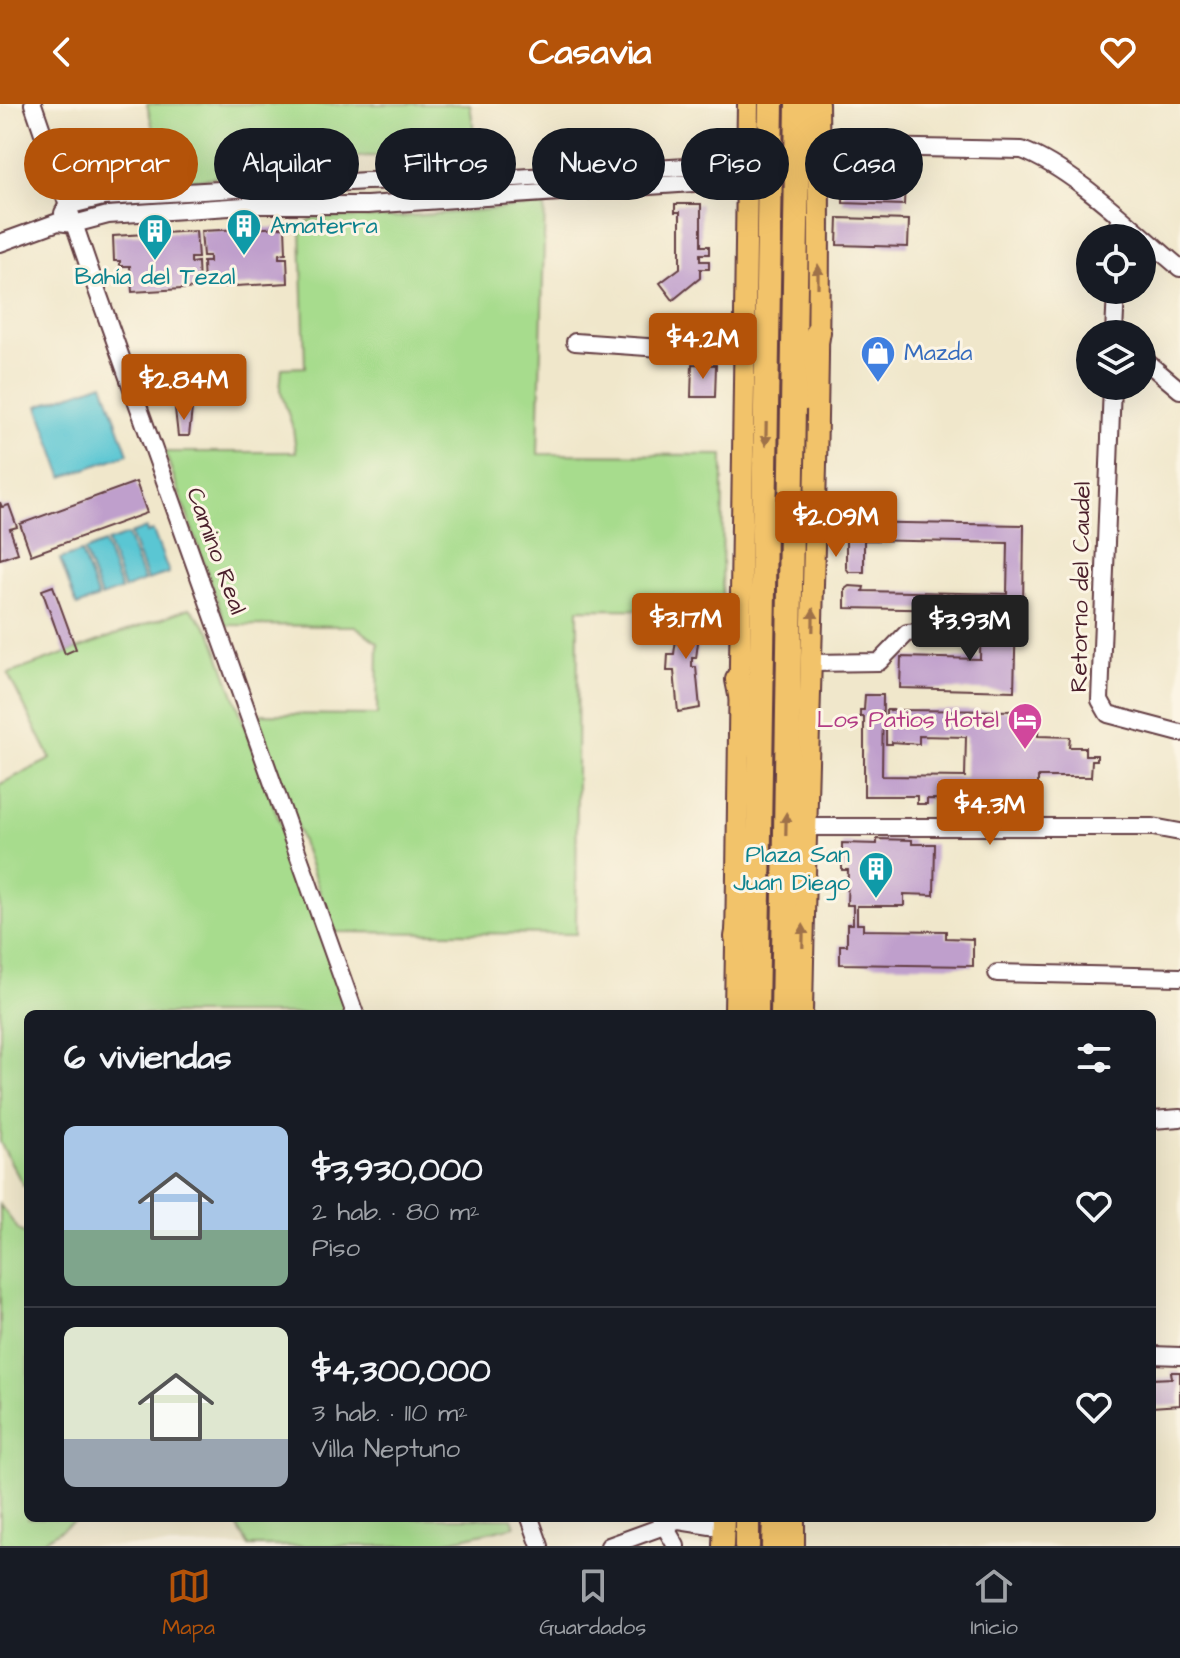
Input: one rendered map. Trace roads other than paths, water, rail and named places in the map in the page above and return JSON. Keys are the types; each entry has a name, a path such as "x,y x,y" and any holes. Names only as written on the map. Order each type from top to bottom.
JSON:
{"highway":[{"path":"756,1010 771,104"},
{"path":"783,1010 798,104"},
{"path":"792,463 818,332"},
{"path":"738,680 760,790"},
{"path":"737,937 760,818"},
{"path":"747,1522 747,1546"},
{"path":"774,1546 775,1522"}],"main road":[{"path":"748,104 748,128"},
{"path":"818,104 818,128"},
{"path":"735,1010 747,200"},
{"path":"802,1010 812,663 818,200"},
{"path":"794,1522 794,1546"}],"street":[{"path":"33,104 67,206 66,223"},
{"path":"923,148 1022,150 1044,158 1180,268"},
{"path":"516,186 681,170"},
{"path":"366,181 367,205"},
{"path":"67,206 103,197 375,181"},
{"path":"516,186 681,182"},
{"path":"0,243 66,223 108,215 260,205 367,205 406,200"},
{"path":"1119,217 1119,224"},
{"name":"Camino Real","path":"66,223 354,1010"},
{"path":"575,342 690,350 745,331"},
{"path":"1156,370 1180,390"},
{"name":"Retorno del Caudel","path":"1111,400 1100,700 1108,714 1180,733"},
{"path":"812,663 879,662 907,633 966,628"},
{"path":"805,827 1153,827 1180,832"},
{"path":"997,973 1180,977"},
{"path":"1156,1120 1180,1118"},
{"path":"1156,1355 1180,1356"},
{"path":"531,1522 540,1546"},
{"path":"609,1546 642,1540 670,1522"},
{"path":"672,1522 676,1546"},
{"path":"677,1522 723,1531"}],"water":[{"path":"103,383 128,454 63,477 38,406"},
{"path":"146,528 147,533 153,531 169,573 147,580 130,534"},
{"path":"127,535 144,581 124,589 107,542"},
{"path":"104,543 121,590 101,597 84,551"},
{"path":"81,552 98,598 77,606 60,559"}],"place":[{"name":"Amaterra","path":"244,257"},
{"name":"Bahía del Tezal","path":"155,262"},
{"name":"Mazda","path":"878,384"},
{"name":"Los Patios Hotel","path":"1025,751"},
{"name":"Plaza San Juan Diego","path":"876,900"}]}
